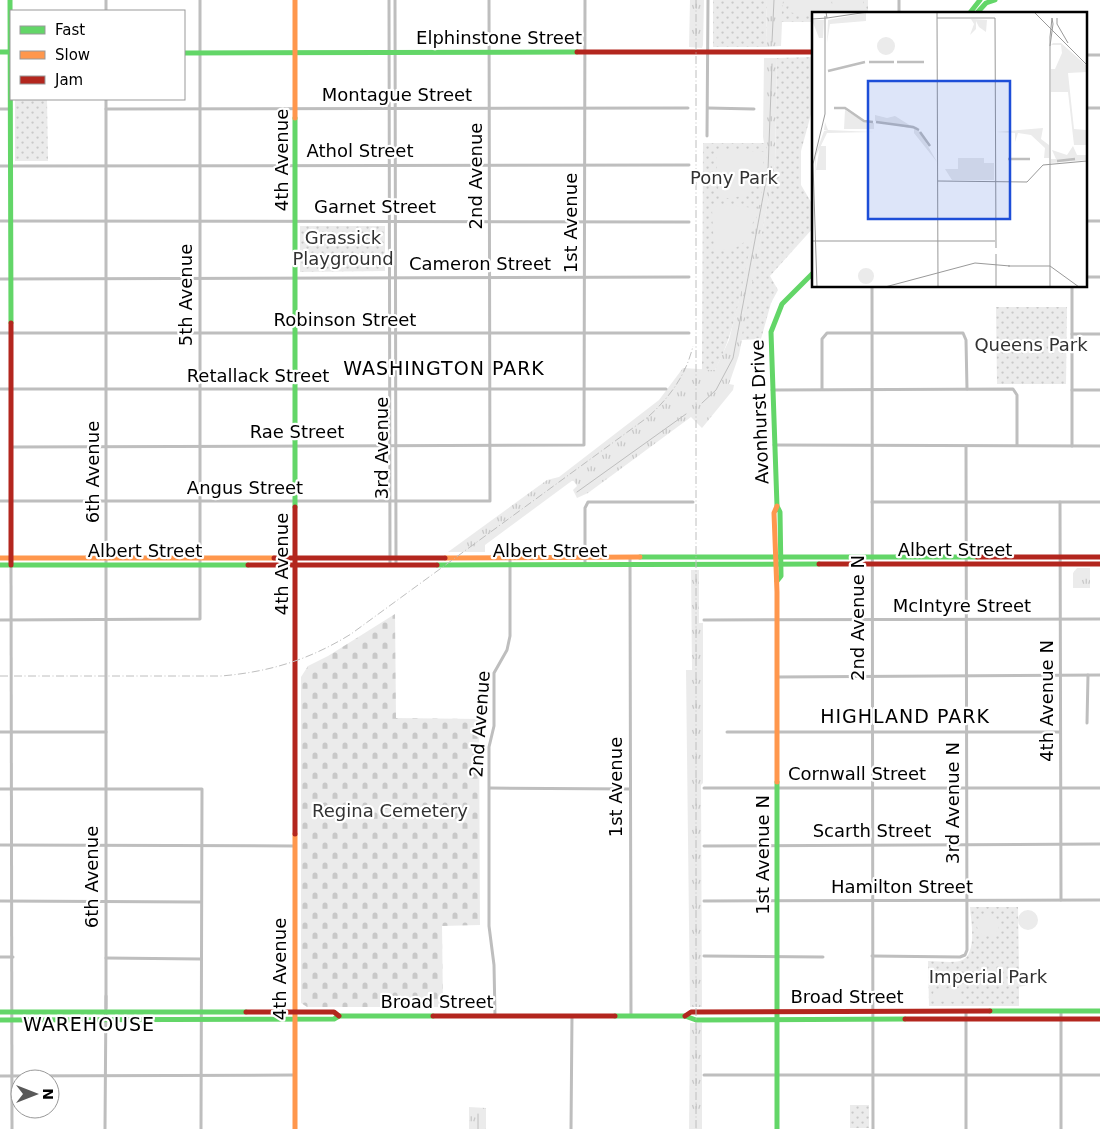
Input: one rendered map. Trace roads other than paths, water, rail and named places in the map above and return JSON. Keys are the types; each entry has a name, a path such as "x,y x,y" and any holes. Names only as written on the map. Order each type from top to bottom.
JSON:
{"main road":[{"name":"4th Avenue","path":"295,1129 296,0"},
{"path":"971,12 980,0"},
{"path":"977,12 981,7 995,0"},
{"name":"Elphinstone Street","path":"185,53 812,52"},
{"path":"11,100 11,565"},
{"name":"Avonhurst Drive","path":"778,564 781,557 780,512 777,506 771,332 782,304 812,274"},
{"name":"Avonhurst Drive","path":"777,506 774,513 774,558 778,564"},
{"name":"Albert Street","path":"0,558 1100,557"},
{"name":"1st Avenue N","path":"777,1129 777,581 774,577 778,564"},
{"name":"Albert Street","path":"0,565 1100,564"},
{"name":"Broad Street","path":"0,1012 106,1010 334,1012 339,1016 685,1016 696,1020 872,1018 1100,1019"},
{"name":"Broad Street","path":"685,1016 691,1012 1100,1011"},
{"name":"Broad Street","path":"0,1020 334,1020 339,1016"}],"street":[{"name":"5th Avenue","path":"106,620 200,619 200,0"},
{"name":"3rd Avenue","path":"390,0 396,109 396,502 393,558 390,565"},
{"name":"3rd Avenue","path":"395,0 390,109 390,502 393,558 396,565"},
{"name":"2nd Avenue","path":"489,0 490,501"},
{"name":"1st Avenue","path":"584,445 585,0"},
{"path":"707,136 708,0"},
{"name":"6th Avenue","path":"105,1129 106,100"},
{"name":"Montague Street","path":"106,109 688,108"},
{"path":"708,108 754,109"},
{"path":"0,109 11,109"},
{"name":"Athol Street","path":"0,166 689,165"},
{"name":"Garnet Street","path":"0,221 689,222"},
{"name":"Cameron Street","path":"0,279 689,277"},
{"name":"2nd Avenue N","path":"872,288 873,1129"},
{"path":"1072,288 1072,446"},
{"path":"822,389 822,339 827,333 872,332 963,333 966,340 967,389"},
{"name":"Robinson Street","path":"0,333 689,333"},
{"path":"1072,334 1100,334"},
{"name":"Retallack Street","path":"0,389 666,389"},
{"path":"772,390 1013,389 1017,395 1018,445"},
{"path":"1072,390 1100,390"},
{"name":"Rae Street","path":"11,446 584,445"},
{"path":"774,445 1100,446"},
{"name":"3rd Avenue N","path":"872,956 960,957 967,950 966,446"},
{"name":"Angus Street","path":"0,501 490,501"},
{"path":"585,565 584,508 588,502 693,502"},
{"path":"872,502 1100,502"},
{"name":"4th Avenue N","path":"1060,502 1061,900"},
{"name":"1st Avenue","path":"630,557 631,1016"},
{"name":"2nd Avenue","path":"495,1016 494,965 489,926 489,747 494,726 494,673 507,650 510,636 510,558"},
{"path":"11,565 11,1069"},
{"name":"McIntyre Street","path":"704,620 1100,619"},
{"path":"0,620 106,620"},
{"path":"1087,723 1088,675"},
{"path":"777,677 1100,675"},
{"path":"0,732 106,732"},
{"path":"727,732 1060,732"},
{"path":"490,788 630,788"},
{"name":"Cornwall Street","path":"704,788 1100,788"},
{"path":"0,789 202,789 201,1129"},
{"name":"Scarth Street","path":"704,846 1100,844"},
{"path":"0,845 295,846"},
{"name":"Hamilton Street","path":"704,901 1100,900"},
{"path":"0,901 201,902"},
{"path":"704,956 823,957"},
{"path":"0,957 12,957"},
{"path":"106,958 201,959"},
{"path":"966,1011 966,1129"},
{"path":"1061,1011 1061,1129"},
{"path":"571,1129 572,1016"},
{"path":"60,1075 294,1075"},
{"path":"704,1075 1100,1075"}],"waterway":[{"path":"772,42 774,0"},
{"path":"702,403 716,390 733,358 768,170 772,64"},
{"path":"577,492 686,414"},
{"path":"478,1114 478,1129"}],"railway":[{"path":"696,0 696,1129"},
{"path":"0,676 221,676 272,668 320,651 351,634 648,417 676,385 686,367 693,346"}],"district":[{"name":"WASHINGTON PARK","path":"444,368"},
{"name":"HIGHLAND PARK","path":"905,716"},
{"name":"WAREHOUSE","path":"89,1024"}],"park label":[{"name":"Pony Park","path":"734,178"},
{"name":"Grassick Playground","path":"343,248"},
{"name":"Queens Park","path":"1031,345"},
{"name":"Regina Cemetery","path":"390,811"},
{"name":"Imperial Park","path":"988,977"}]}
